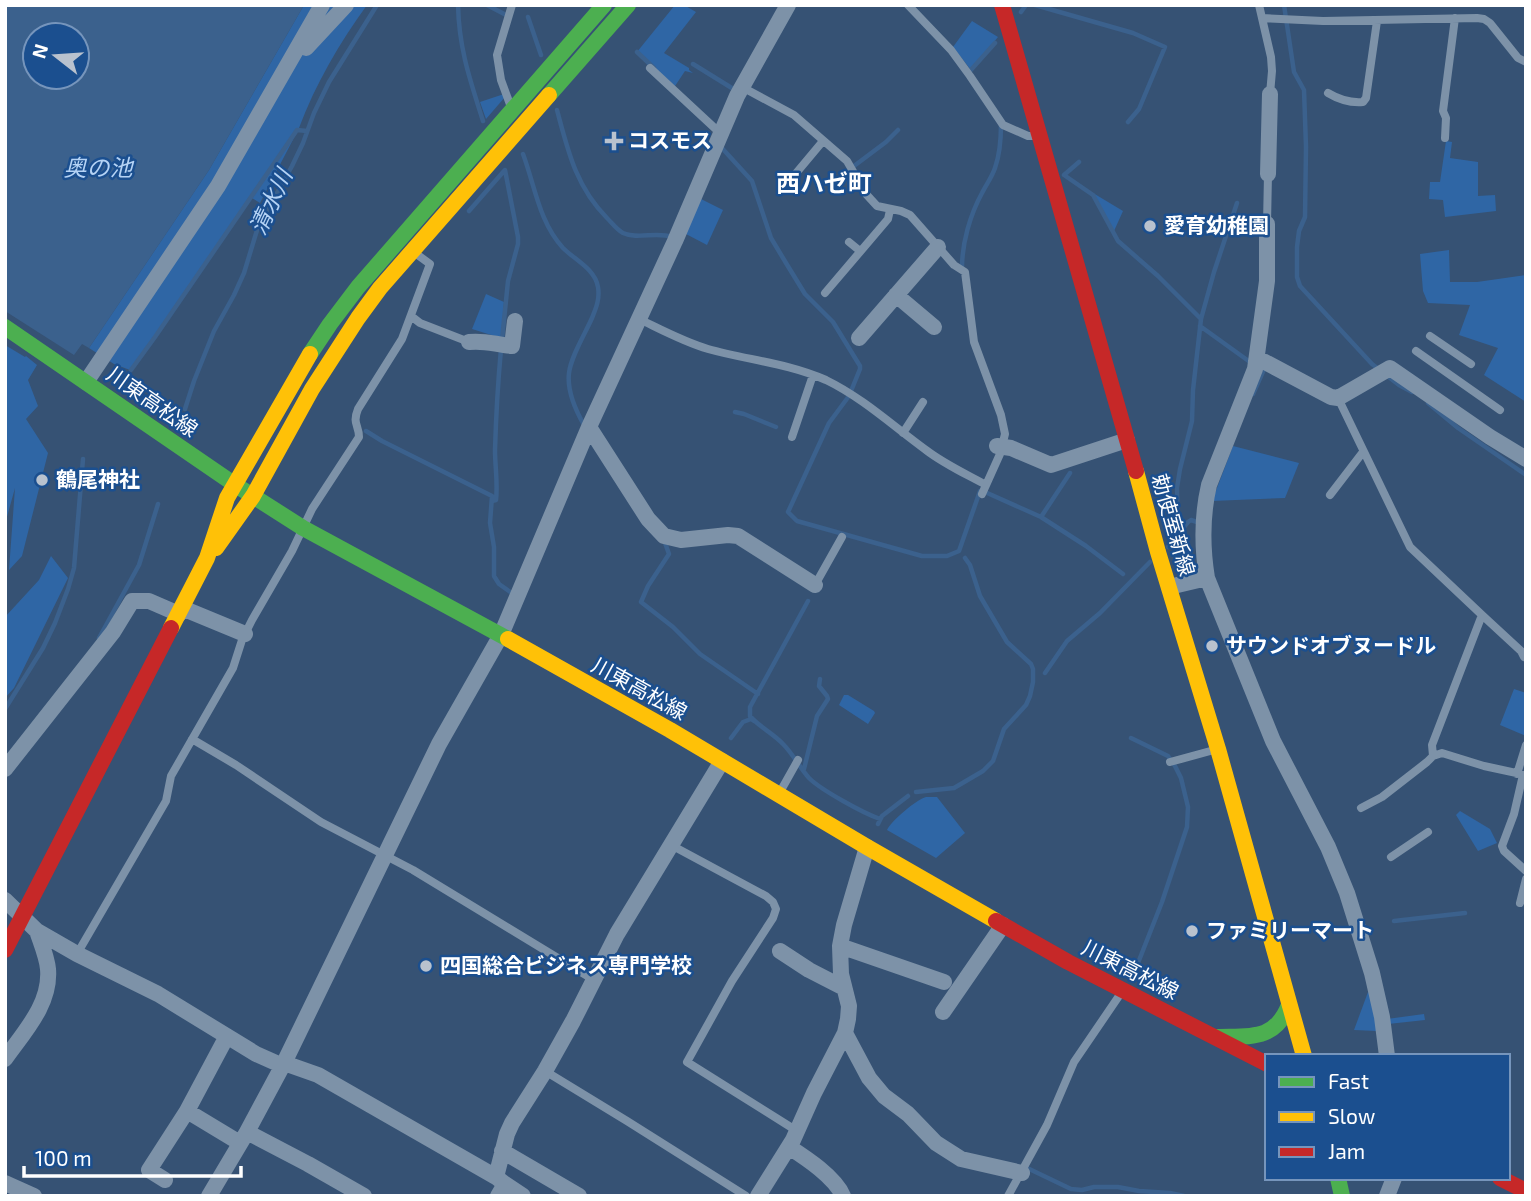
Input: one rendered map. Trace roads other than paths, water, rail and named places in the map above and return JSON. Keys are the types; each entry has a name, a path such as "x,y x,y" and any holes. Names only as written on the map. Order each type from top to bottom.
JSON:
{"main road":[{"path":"5,950 207,558 223,506 234,484 313,346 334,315 604,5"},
{"path":"207,558 253,496 312,390 380,288 628,5"},
{"name":"勅使室新線","path":"1005,18 1158,554 1218,749 1303,1054"},
{"name":"川東高松線","path":"5,327 234,484 303,528 501,635 1068,962 1265,1063"},
{"path":"1215,1037 1260,1034 1276,1029 1287,1014 1289,1005"},
{"path":"1505,1180 1522,1187"}],"street":[{"path":"86,382 218,186 322,5"},
{"path":"287,67 346,5"},
{"path":"209,1196 283,1065 439,744 501,635 589,427 678,235 720,133 742,87 788,5"},
{"path":"1268,174 1270,94"},
{"path":"1267,224 1267,281 1255,369 1209,485 1205,502 1203,522 1207,578 1273,741 1328,847 1347,893 1372,973 1387,1054"},
{"path":"859,338 881,323 896,295 937,247"},
{"path":"896,295 930,317"},
{"path":"469,342 485,340 512,346 515,321"},
{"path":"1256,361 1265,362 1331,397 1338,398 1390,368 1526,459"},
{"path":"589,427 648,519 664,536 681,540 738,536 815,585"},
{"path":"1000,446 1051,465 1127,440"},
{"path":"1169,587 1207,578"},
{"path":"5,769 113,632 132,601 149,601 245,634"},
{"path":"500,1186 502,1151 512,1123 545,1072 617,934 722,761"},
{"path":"758,1196 789,1147 845,1033 849,1006 841,974 840,946 867,847"},
{"path":"5,900 37,931 77,954 158,994 256,1054 318,1075 500,1186 523,1196"},
{"path":"943,1012 1003,925"},
{"path":"5,1059 34,1018 47,987 48,968 37,931"},
{"path":"840,946 944,982"},
{"path":"780,951 844,988"},
{"path":"845,1033 869,1078 884,1096 908,1114 936,1143 961,1159 1022,1173"},
{"path":"165,1180 149,1170 187,1111 227,1036"},
{"path":"187,1111 243,1138 308,1164 364,1196"},
{"path":"789,1147 839,1187 843,1196"},
{"path":"502,1151 579,1196"},
{"path":"5,1183 34,1196"}],"lane":[{"path":"512,5 497,55 501,80 512,110"},
{"path":"908,5 951,50 1003,125 1028,136 1039,136"},
{"path":"1259,5 1271,57 1270,94"},
{"path":"1262,18 1323,21 1484,19 1499,33 1518,58 1526,61"},
{"path":"1445,138 1446,118 1443,111 1455,18"},
{"path":"1328,93 1337,98 1363,102 1366,97 1377,21"},
{"path":"650,68 720,133"},
{"path":"639,319 682,340 708,349 757,359 832,383 873,408 929,453 984,490 1005,434 1002,415 974,342 965,272 954,265 910,215 877,206 872,202 847,161 794,115 742,87"},
{"path":"787,184 822,141"},
{"path":"1267,224 1268,174"},
{"path":"825,293 888,219 890,209"},
{"path":"849,242 860,251"},
{"path":"77,954 166,802 171,776 233,668 245,634 292,551 312,509 359,437 355,423 358,409 402,339 430,264 412,251"},
{"path":"411,316 420,323 469,342"},
{"path":"1430,336 1471,364"},
{"path":"1416,351 1500,410"},
{"path":"792,437 813,375"},
{"path":"1338,398 1410,547 1521,651 1524,657"},
{"path":"903,433 923,402"},
{"path":"1330,495 1363,452"},
{"path":"815,585 842,537"},
{"path":"1433,756 1432,746 1482,615"},
{"path":"192,739 321,822 425,877 594,980"},
{"path":"1526,744 1514,814 1502,846 1526,871"},
{"path":"1170,762 1218,749"},
{"path":"1361,808 1382,797 1433,756 1442,753 1522,775"},
{"path":"779,794 798,760"},
{"path":"1391,857 1428,832"},
{"path":"671,845 766,896 776,909 774,918 733,981 687,1062 797,1131"},
{"path":"1520,903 1526,879"},
{"path":"1008,1196 1046,1125 1074,1062 1123,990"},
{"path":"545,1072 746,1196"}],"water":[{"name":"奥の池","path":"5,5 304,5 209,170 89,348 82,344 74,355 5,311"}],"waterway":[{"name":"清水川","path":"185,409 214,331 244,273 258,227 292,166 329,82 377,5"},
{"path":"458,5 463,50 483,121"},
{"path":"487,5 508,16"},
{"path":"1021,12 1026,5"},
{"path":"1035,5 1133,33 1165,47 1139,109 1128,122"},
{"path":"1284,5 1294,72 1304,90 1305,217 1299,231 1297,277 1300,286 1372,364 1412,392"},
{"path":"528,17 541,55"},
{"path":"970,71 995,43"},
{"path":"637,52 654,68"},
{"path":"693,64 735,90"},
{"path":"557,110 569,154 580,181 596,206 623,233 672,237"},
{"path":"962,268 963,249 970,220 997,163 1001,124"},
{"path":"131,370 297,130 307,131"},
{"path":"854,166 898,130"},
{"path":"721,147 752,181 771,238 805,294 833,322 860,366 849,396 829,423 788,512 797,521 922,556 947,556 959,551 980,491"},
{"path":"523,154 548,227 563,248 589,270 598,287 596,307 575,352 569,373 575,407 584,425"},
{"path":"1079,162 1064,175 1093,195 1118,241 1201,319"},
{"path":"502,340 508,281 518,244 505,170"},
{"path":"469,211 504,171"},
{"path":"1181,531 1178,528 1177,488 1192,421 1201,319 1237,203"},
{"path":"1200,326 1250,362"},
{"path":"492,501 496,500 497,494 495,450 501,349"},
{"path":"1253,394 1265,367"},
{"path":"1428,403 1458,428 1526,475"},
{"path":"735,412 776,427"},
{"path":"366,431 492,496 490,523 494,547 494,576 499,584 513,594"},
{"path":"5,709 43,648 68,589 74,568 83,459"},
{"path":"1041,517 1070,473"},
{"path":"985,492 1041,517 1123,574"},
{"name":"清水川","path":"99,638 139,565 158,504"},
{"path":"1168,547 1188,522 1197,522"},
{"path":"664,540 669,554 641,602 673,627 700,654 758,694"},
{"path":"916,792 954,788 983,771 993,761 1004,729 1026,705 1033,682 1031,664 1007,642 980,596 965,558"},
{"path":"1045,673 1067,641 1100,613 1150,562"},
{"path":"808,601 750,707 750,716 783,744 815,783 843,801 880,819"},
{"path":"804,769 817,716 828,699 819,686 820,679"},
{"path":"731,738 743,722 751,719 754,721"},
{"path":"1131,738 1168,756 1181,778 1188,807 1187,827 1138,963"},
{"path":"878,824 882,816 908,796"},
{"path":"1394,921 1465,913"},
{"path":"1023,1166 1071,1189 1118,1187 1184,1196"}],"place":[{"name":"コスモス","path":"614,141"},
{"name":"愛育幼稚園","path":"1150,226"},
{"name":"鶴尾神社","path":"42,480"},
{"name":"サウンドオブヌードル","path":"1212,646"},
{"name":"ファミリーマート","path":"1192,931"},
{"name":"四国総合ビジネス専門学校","path":"426,966"}],"district":[{"name":"西ハゼ町","path":"824,184"}]}
